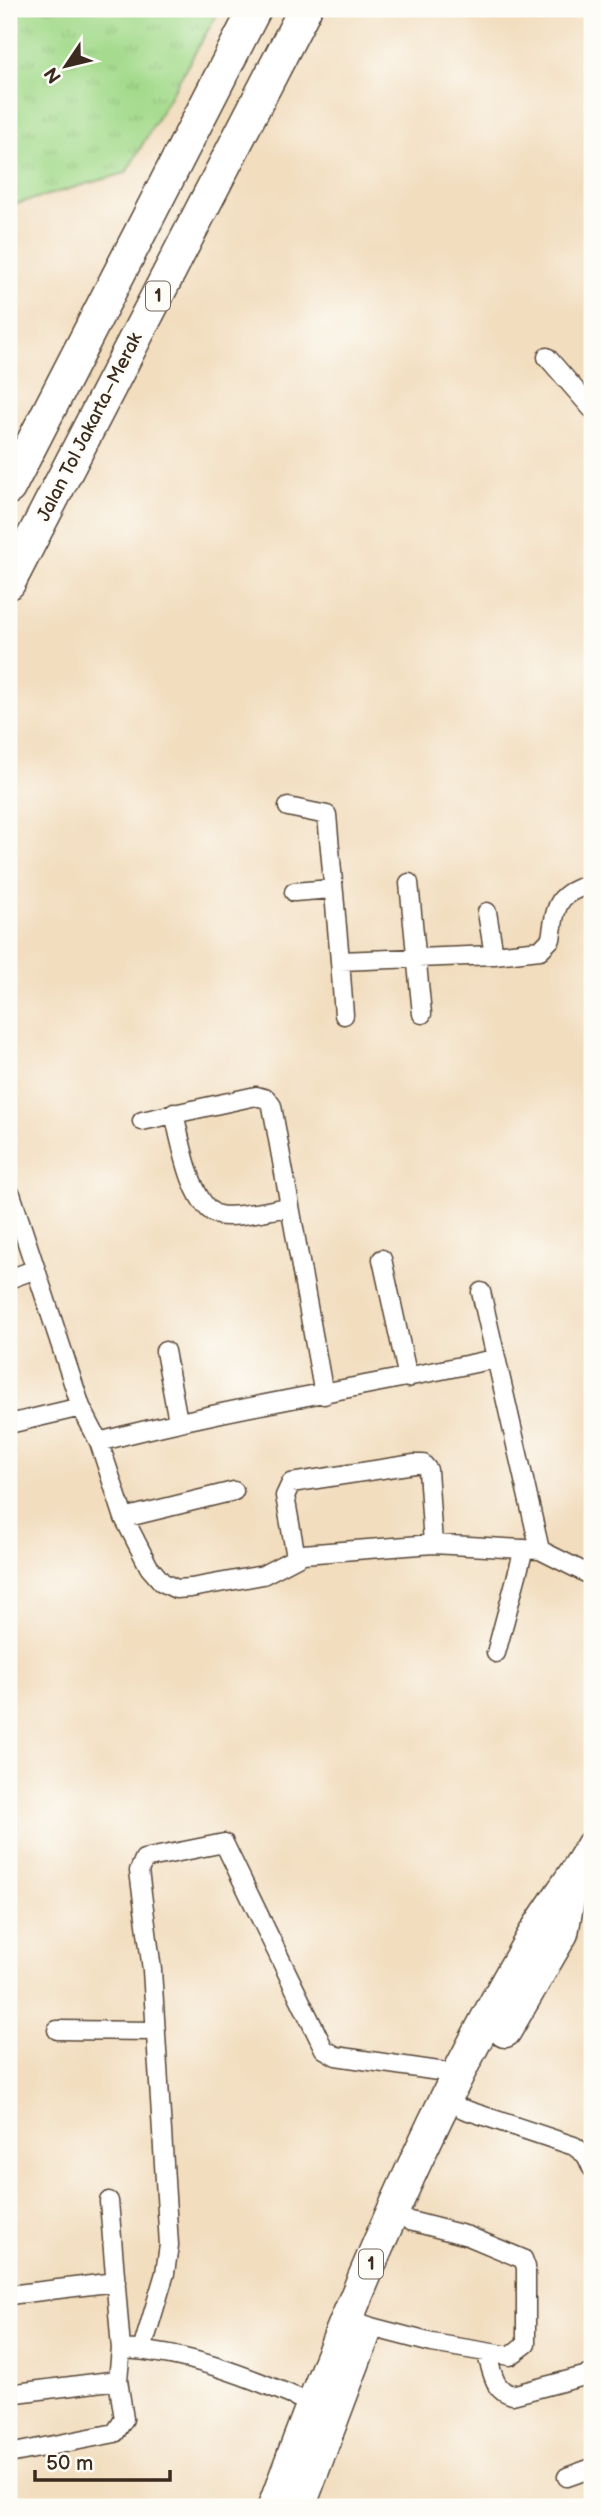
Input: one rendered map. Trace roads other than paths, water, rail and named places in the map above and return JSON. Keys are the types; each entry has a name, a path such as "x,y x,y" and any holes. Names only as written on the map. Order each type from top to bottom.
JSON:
{"highway":[{"name":"1","path":"9,488 255,9"},
{"name":"Jalan Tol Jakarta–Merak","path":"9,583 305,9"},
{"name":"1","path":"274,2507 312,2404 379,2245 459,2074 529,1942 572,1884 592,1846"},
{"name":"1","path":"299,2507 410,2221 464,2109 562,1933 572,1884"}],"street":[{"path":"547,357 592,409"},
{"path":"288,807 327,815 331,888 344,1015"},
{"path":"409,883 419,958 422,1014"},
{"path":"340,961 494,955 540,950 551,939 554,909 563,896 575,888 592,884"},
{"path":"294,892 331,888"},
{"path":"488,912 494,955"},
{"path":"142,1121 256,1096 267,1098 272,1106 324,1395"},
{"path":"174,1113 192,1182 207,1209 220,1216 290,1207"},
{"path":"15,1192 36,1269 81,1407 99,1442 124,1518 149,1567 162,1581 176,1588 232,1582 263,1575 296,1557 339,1549 433,1545 532,1550 592,1576"},
{"path":"382,1259 408,1378"},
{"path":"9,1279 36,1269"},
{"path":"481,1292 532,1550 496,1653"},
{"path":"165,1351 177,1421"},
{"path":"99,1442 177,1421 324,1395 494,1359"},
{"path":"9,1424 81,1407"},
{"path":"296,1557 285,1496 290,1483 414,1464 423,1464 428,1470 433,1545"},
{"path":"124,1518 234,1491"},
{"path":"142,2350 165,2273 169,2245 152,1970 139,1866 144,1859 223,1843 324,2049 336,2056 459,2074"},
{"path":"57,2030 156,2031"},
{"path":"464,2109 574,2146 586,2155 592,2168"},
{"path":"9,2454 115,2432 124,2419 118,2380 121,2349 109,2201"},
{"path":"367,2326 510,2356 526,2344 526,2267 523,2259 468,2236 410,2221"},
{"path":"9,2295 116,2282"},
{"path":"121,2349 197,2360 249,2377 312,2404"},
{"path":"486,2353 495,2385 500,2391 512,2395 592,2374"},
{"path":"9,2394 118,2380"},
{"path":"567,2477 592,2468"}]}
